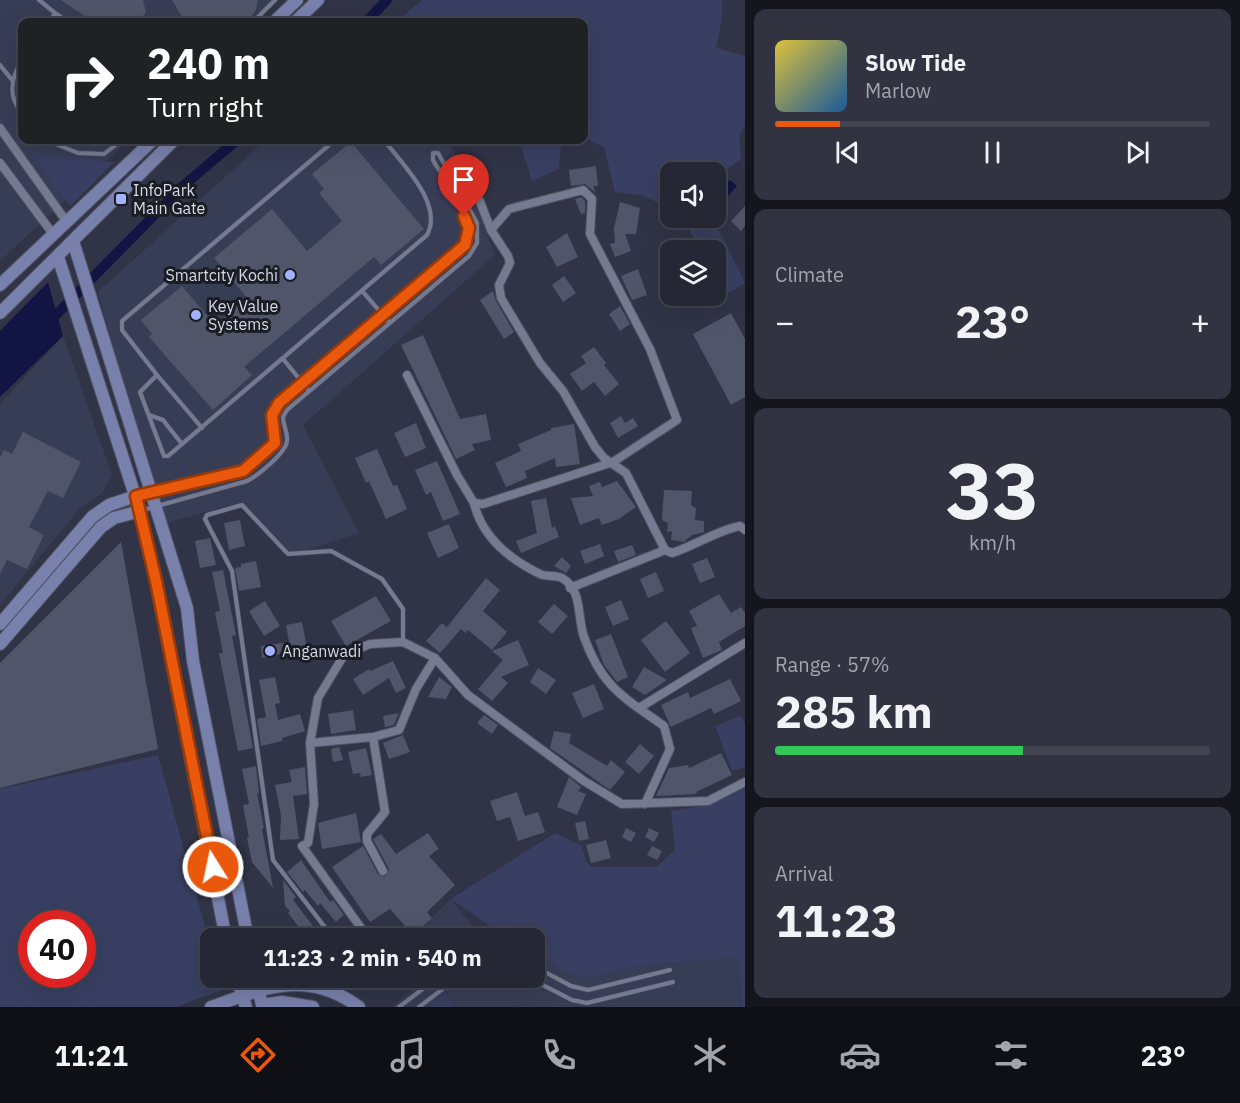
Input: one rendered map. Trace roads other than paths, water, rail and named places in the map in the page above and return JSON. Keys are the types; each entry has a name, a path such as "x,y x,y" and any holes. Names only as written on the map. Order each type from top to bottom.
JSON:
{"street":[{"path":"278,18 297,0"},
{"path":"299,18 318,0"},
{"path":"0,128 66,221"},
{"path":"0,285 149,144"},
{"path":"0,313 170,144"},
{"path":"0,163 52,234"},
{"path":"474,503 483,504 613,462 677,420 650,349 590,234 592,199 583,190 509,209 491,230"},
{"path":"479,199 491,230 510,263 499,285 501,298 540,363 563,391 595,447 604,458 626,473 665,550 672,553 686,549 704,542 721,530 740,526 745,530"},
{"path":"73,241 115,382 157,506 188,608 193,661 246,928"},
{"path":"58,257 98,387 140,511 159,592 224,928"},
{"path":"407,375 457,475 474,503 478,523 499,548 541,574 562,578 576,593 583,635 604,680 664,726 670,749 645,804"},
{"path":"0,644 3,628 92,517 109,506 136,496"},
{"path":"3,628 101,527 114,518 140,511"},
{"path":"570,588 665,550"},
{"path":"361,928 302,846 308,843 314,804 310,743 318,698 344,655 370,644 403,642 435,658 468,695 585,781 622,804 708,801 745,782"},
{"path":"639,708 745,644"},
{"path":"310,743 373,737 399,730 416,689 435,658"},
{"path":"373,737 385,812 367,834 367,841 383,871"},
{"path":"211,1007 244,1001 254,988"},
{"path":"258,988 260,1006 282,1002 313,1007"},
{"path":"314,988 333,993 359,1007"}],"lane":[{"path":"39,0 63,18"},
{"path":"257,18 275,0"},
{"path":"53,18 56,13"},
{"path":"0,65 12,80"},
{"path":"18,68 12,80 14,102 18,107"},
{"path":"56,144 78,153 104,154 117,144"},
{"path":"202,428 122,330 124,317 330,144"},
{"path":"157,375 140,392 164,456 168,456 284,360 422,240 430,229 429,202 387,144"},
{"path":"136,496 194,484 250,467 275,443 272,421 274,409 382,314 461,250 468,238 468,222 433,159 433,153 438,153 477,223 477,243 469,256 389,322 284,415 288,440 285,449 256,476 247,481 140,511"},
{"path":"363,292 389,322"},
{"path":"284,360 309,391"},
{"path":"148,414 163,420 182,444"},
{"path":"326,928 273,860 232,571 205,519 207,515 242,505 288,554 331,551 382,579 403,609 403,642"},
{"path":"545,972 571,986 588,990 670,970"},
{"path":"545,986 572,1000 587,1003 673,982"},
{"path":"399,1007 424,988"},
{"path":"419,1007 444,988"}],"waterway":[{"path":"370,18 387,0"},
{"path":"48,323 183,186 232,144"}],"place":[{"name":"InfoPark Main Gate","path":"121,199"},
{"name":"Smartcity Kochi","path":"290,275"},
{"name":"Key Value Systems","path":"196,315"},
{"name":"Anganwadi","path":"270,651"}]}
